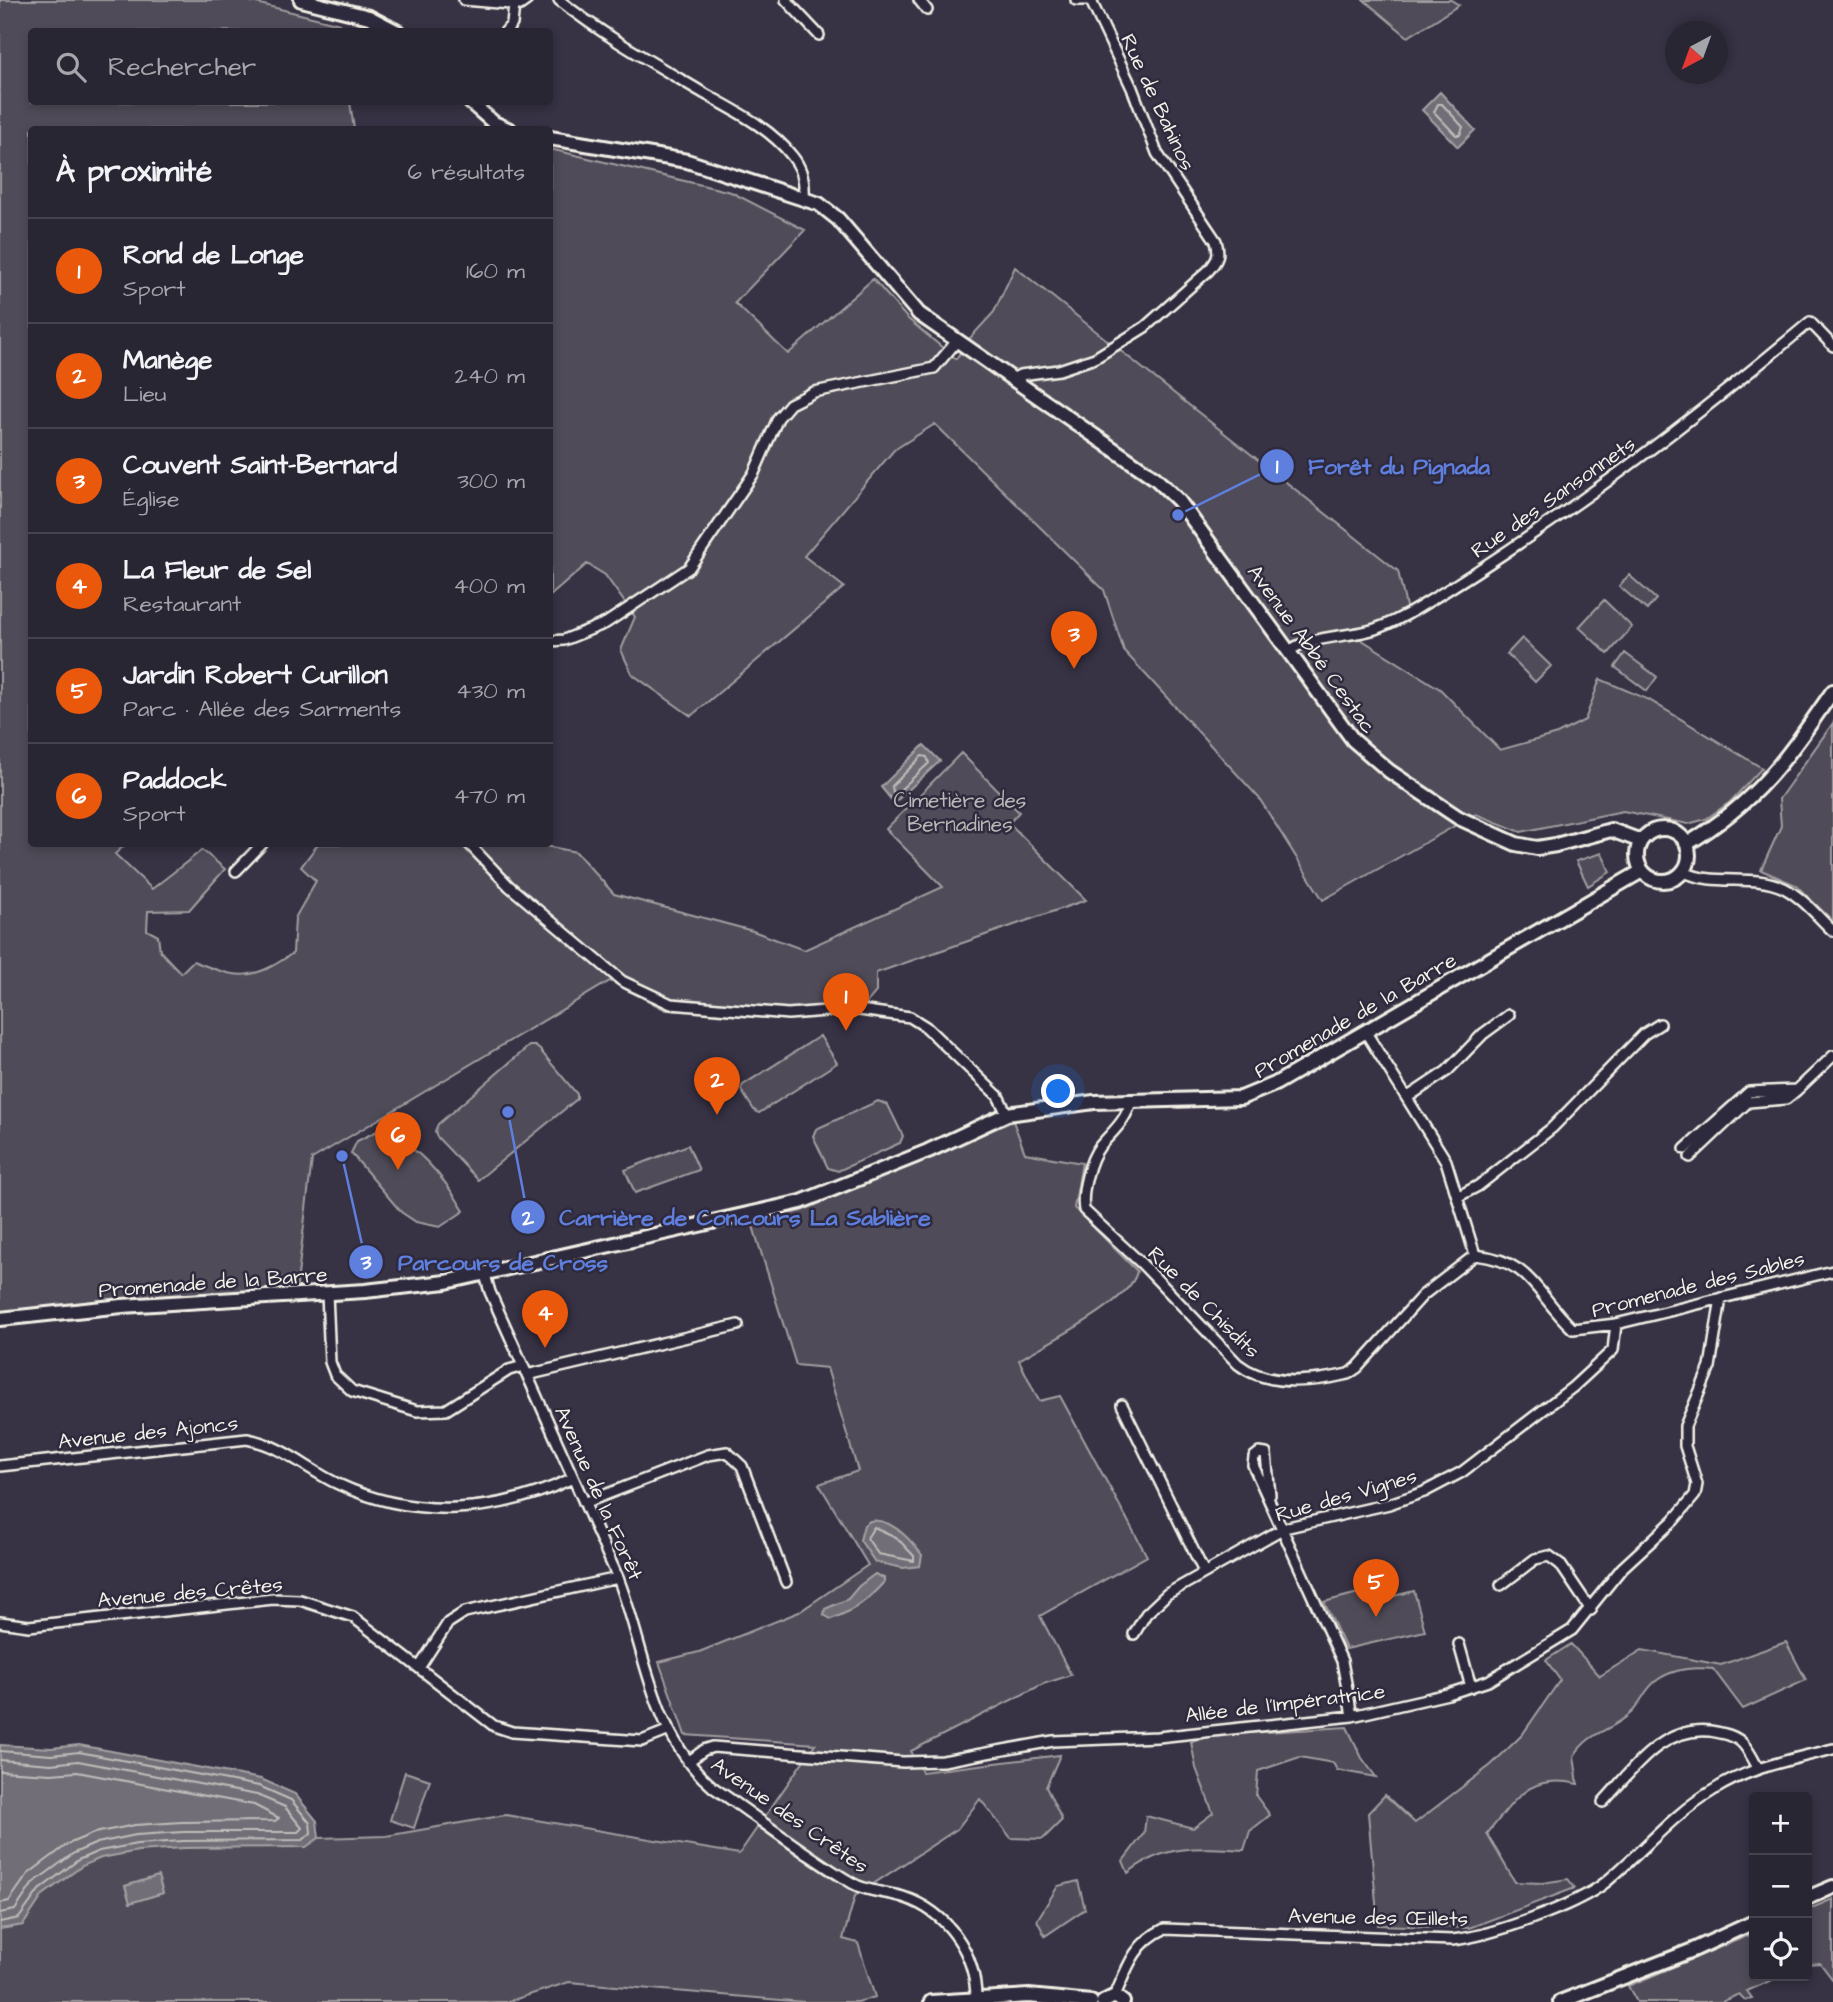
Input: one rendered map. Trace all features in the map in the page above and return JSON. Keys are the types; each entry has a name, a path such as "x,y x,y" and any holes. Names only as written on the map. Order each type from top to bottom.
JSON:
{"main road":[{"path":"313,1 369,17 390,28"},
{"path":"473,105 501,126"},
{"name":"Avenue Abbé Cestac","path":"553,139 687,161 804,196 820,204 838,219 907,302 998,371 1155,478 1179,501 1363,751 1460,818 1516,845 1537,848 1611,831 1641,841"},
{"path":"1688,844 1725,820 1756,794 1833,691"},
{"path":"1669,829 1688,844 1690,859 1684,872 1662,882 1654,880 1642,871 1637,856 1641,841 1653,830 1669,829"},
{"name":"Promenade de la Barre","path":"0,1320 122,1306 421,1285 485,1275 801,1202 928,1151 1007,1114 1094,1102 1205,1101 1257,1093 1642,871"},
{"path":"1812,1897 1833,1887"},
{"path":"1560,2002 1693,1950 1749,1924"},
{"path":"931,2002 1029,1996 1091,2002"},
{"path":"1103,2002 1119,1999"}],"street":[{"path":"464,0 514,5 520,5 527,0"},
{"path":"558,0 603,34 758,125 791,154 803,173 804,196"},
{"path":"786,0 819,35"},
{"path":"919,0 927,10"},
{"path":"1076,0 1092,0"},
{"name":"Rue de Bahinos","path":"1011,380 1020,375 1059,370 1095,358 1135,333 1208,271 1217,261 1219,253 1216,241 1157,153 1132,88 1092,0"},
{"path":"508,28 512,24 514,5"},
{"name":"Rue des Sansonnets","path":"1288,652 1306,644 1375,629 1414,610 1470,576 1673,434 1810,322 1833,346"},
{"path":"553,641 606,624 689,568 754,473 778,418 790,404 814,392 934,368 957,341"},
{"path":"236,871 259,847"},
{"path":"471,847 509,886 622,981 671,1004 788,1014 873,1010 910,1017 926,1027 998,1096 1007,1114"},
{"path":"1684,872 1699,880 1756,881 1783,887 1833,931"},
{"path":"1408,1097 1447,1071 1483,1034 1509,1015"},
{"path":"1458,1196 1478,1186 1552,1128 1644,1034 1660,1024"},
{"path":"1365,1031 1446,1161 1475,1255"},
{"path":"1688,1153 1749,1092 1797,1090 1833,1056"},
{"name":"Rue de Chisdits","path":"1131,1101 1123,1121 1094,1155 1082,1201 1084,1210 1142,1264 1238,1364 1255,1376 1278,1380 1348,1374 1357,1368 1423,1295 1475,1255"},
{"name":"Promenade des Sables","path":"1475,1255 1502,1260 1522,1269 1573,1329 1616,1324 1833,1269"},
{"name":"Avenue de la Forêt","path":"485,1275 618,1578 667,1731"},
{"path":"327,1293 330,1362 342,1385 352,1391 417,1411 446,1410 509,1370 523,1366"},
{"name":"Allée de l'Impératrice","path":"688,1762 713,1747 903,1762 943,1761 1053,1741 1158,1737 1352,1716 1488,1681 1556,1642 1591,1610 1622,1569 1674,1520 1695,1494 1697,1484 1685,1446 1685,1426 1710,1367 1721,1298"},
{"name":"Rue des Vignes","path":"1134,1634 1146,1614 1167,1594 1284,1528 1390,1504 1424,1492 1462,1472 1573,1387 1613,1350 1616,1324"},
{"path":"527,1375 738,1325"},
{"path":"1122,1405 1204,1572"},
{"name":"Avenue des Ajoncs","path":"0,1466 247,1439 283,1450 338,1484 365,1494 421,1508 460,1510 495,1504 573,1478"},
{"path":"584,1503 708,1455 727,1452 741,1466 786,1582"},
{"path":"1270,1495 1342,1661 1352,1716"},
{"path":"1501,1585 1535,1559 1549,1556 1560,1564 1591,1610"},
{"path":"419,1668 448,1623 465,1612 618,1578"},
{"name":"Avenue des Crêtes","path":"0,1622 29,1626 273,1599 300,1600 353,1617 476,1714 512,1731 642,1741 667,1731 688,1762 714,1788 853,1884 903,1897 934,1913 962,1944 971,1961 976,1999"},
{"path":"1459,1644 1471,1687"},
{"path":"1603,1802 1656,1746 1670,1736 1686,1731 1725,1733 1743,1744 1758,1768"},
{"name":"Avenue des Œillets","path":"1119,1999 1128,1962 1147,1939 1164,1929 1451,1940 1475,1938 1581,1898 1604,1884 1708,1793 1758,1768 1833,1749"}],"green space":[{"name":"Cimetière des Bernadines","path":"0,0 244,0 340,24 341,28 28,28 28,105 350,105 354,126 28,126 28,847 123,847 115,854 152,889 202,850 225,869 189,910 148,911 147,930 158,936 160,951 181,973 193,961 244,975 266,969 293,953 295,918 316,881 301,867 316,847 550,847 576,852 614,894 753,931 804,950 943,887 886,829 961,753 1019,812 1009,823 1086,900 876,973 876,992 855,1017 666,1010 610,981 312,1159 296,1292 87,1312 0,1312"},
{"path":"1364,0 1451,0 1459,5 1408,37"},
{"path":"553,150 731,192 805,230 735,303 788,354 873,279 907,318 956,359 970,338 994,312 1015,267 1398,571 1407,611 1351,633 1440,689 1500,750 1557,734 1585,720 1600,679 1649,700 1762,768 1730,802 1706,819 1688,824 1623,811 1521,832 1476,814 1323,900 1259,798 1124,651 1104,590 935,424 894,450 804,556 844,587 691,716 632,674 621,650 635,617 605,575 587,564 553,593"},
{"path":"1629,575 1656,599 1647,610 1619,586"},
{"path":"1604,600 1632,627 1608,654 1579,627"},
{"path":"1522,638 1551,666 1535,682 1507,654"},
{"path":"1625,653 1657,677 1647,691 1615,667"},
{"path":"1833,723 1833,921 1796,885 1761,870 1781,826 1779,799"},
{"path":"1602,853 1610,872 1588,886 1576,861"},
{"path":"820,1036 837,1063 759,1113 754,1110 741,1090 743,1085"},
{"path":"529,1046 540,1050 577,1094 577,1099 478,1180 437,1137 435,1131 438,1124"},
{"path":"878,1101 888,1105 903,1136 900,1143 838,1171 828,1168 813,1136 816,1129"},
{"path":"1013,1121 1025,1153 1082,1163 1074,1208 1137,1271 1132,1283 1105,1308 1019,1360 1039,1401 1060,1396 1147,1556 1040,1616 1071,1675 1043,1684 911,1751 922,1772 1060,1755 1046,1787 1062,1820 1043,1839 1011,1838 980,1799 957,1829 855,1896 843,1939 858,1943 875,1997 858,2002 804,2002 569,1982 507,2002 0,2002 0,1750 296,1799 319,1838 386,1836 506,1815 739,1854 815,1744 685,1735 659,1662 699,1652 799,1612 868,1565 819,1484 858,1471 827,1368 796,1365 752,1223 801,1211"},
{"path":"377,1131 391,1135 416,1151 448,1186 464,1211 440,1227 416,1222 401,1212 351,1153 357,1141"},
{"path":"688,1145 699,1170 635,1193 625,1170"},
{"path":"1414,1591 1425,1631 1346,1649 1324,1602 1362,1592 1365,1603"},
{"path":"1786,1642 1806,1680 1743,1709 1713,1669 1691,1668 1669,1673 1652,1684 1625,1718 1581,1747 1574,1756 1578,1784 1547,1782 1535,1786 1515,1800 1487,1834 1515,1882 1542,1883 1568,1879 1575,1888 1469,1928 1378,1925 1368,1813 1385,1795 1415,1823 1491,1765 1522,1735 1560,1680 1546,1660 1571,1644 1600,1676 1642,1650 1721,1665"},
{"path":"1347,1727 1362,1758 1376,1777 1337,1770 1333,1763 1300,1757 1258,1771 1256,1796 1270,1815 1250,1831 1244,1850 1183,1849 1155,1857 1128,1873 1123,1861 1144,1833 1146,1816 1193,1828 1213,1813 1196,1768 1191,1742 1216,1735"},
{"path":"405,1772 430,1780 414,1828 390,1820"},
{"path":"1078,1881 1085,1909 1045,1936 1037,1920 1058,1886"},
{"path":"1833,1899 1833,1980 1820,1963 1812,1964 1812,1908"},
{"path":"1749,1935 1749,1981 1770,1981 1747,1991 1752,1998 1745,2000 1739,1994 1722,2002 1637,2002 1628,1986"}],"water":[{"path":"1440,92 1475,130 1458,147 1422,110"},
{"path":"924,745 940,761 894,803 881,787"},
{"path":"870,1521 885,1522 906,1536 922,1555 920,1566 903,1568 875,1562 860,1540 864,1525"},
{"path":"875,1574 884,1578 884,1582 867,1599 831,1619 824,1615 825,1609 848,1599"},
{"path":"0,1745 51,1748 79,1745 261,1779 295,1794 317,1821 319,1838 306,1847 184,1848 138,1851 101,1858 82,1866 43,1895 23,1925 0,1929"},
{"path":"158,1876 163,1893 130,1903 125,1886"}],"place":[{"name":"Forêt du Pignada","path":"1178,515"},
{"name":"Couvent Saint-Bernard","path":"1074,669"},
{"name":"Rond de Longe","path":"846,1031"},
{"name":"Carrière de Concours La Sablière","path":"508,1112"},
{"name":"Manège","path":"717,1115"},
{"name":"Parcours de Cross","path":"342,1156"},
{"name":"Paddock","path":"398,1170"},
{"name":"La Fleur de Sel","path":"545,1348"},
{"name":"Jardin Robert Curillon","path":"1376,1617"}]}
